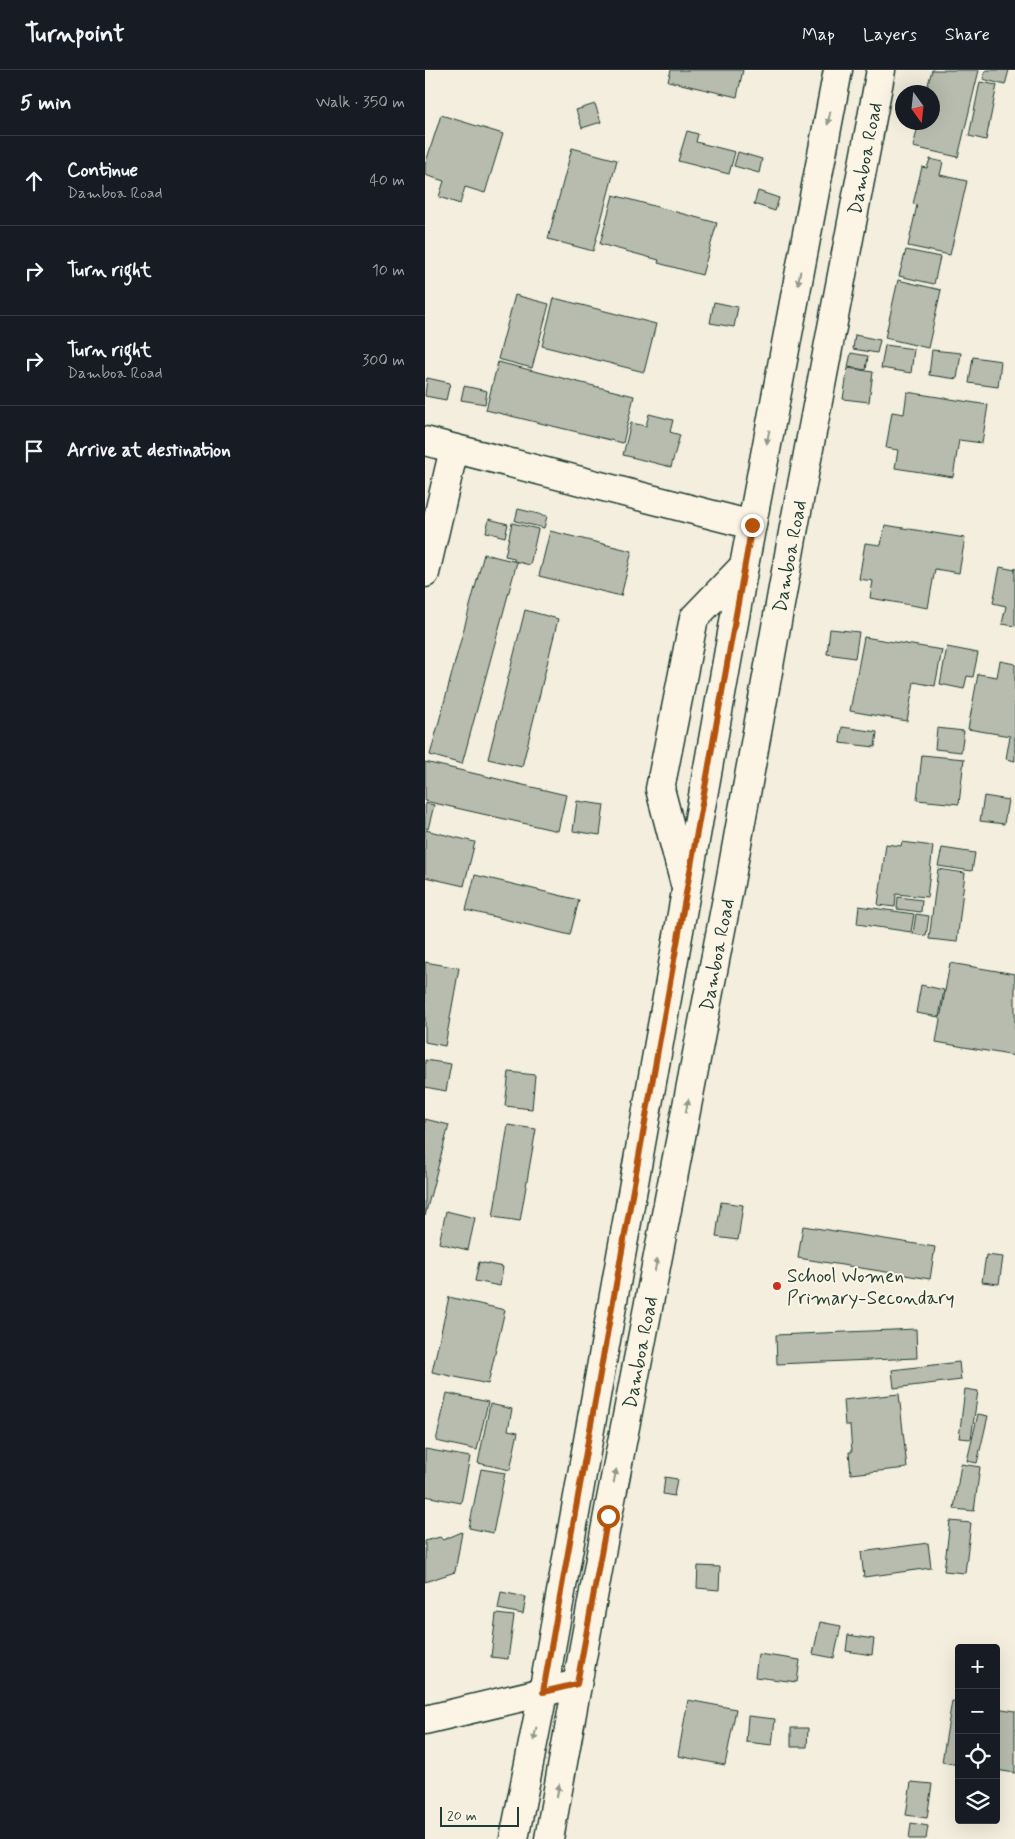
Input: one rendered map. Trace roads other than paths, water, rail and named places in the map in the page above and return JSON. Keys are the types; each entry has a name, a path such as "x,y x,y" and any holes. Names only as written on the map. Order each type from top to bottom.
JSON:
{"main road":[{"name":"Damboa Road","path":"514,1839 543,1692 744,566 838,70"},
{"name":"Damboa Road","path":"549,1839 881,70"},
{"path":"425,441 752,525"},
{"path":"425,573 454,449"},
{"path":"686,888 660,789 695,618 744,566"},
{"path":"425,1720 577,1684"}],"place":[{"name":"School Women Primary-Secondary","path":"777,1286"}]}
